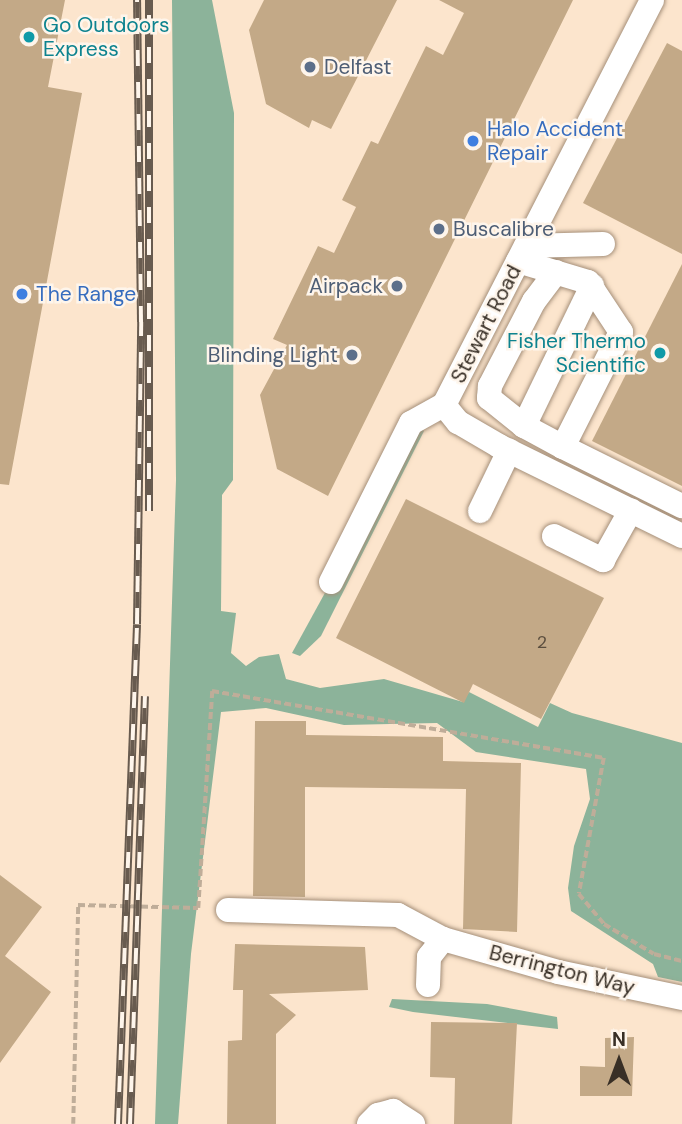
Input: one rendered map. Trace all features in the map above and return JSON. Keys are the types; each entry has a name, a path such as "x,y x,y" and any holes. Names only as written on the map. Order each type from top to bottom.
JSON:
{"street":[{"name":"Stewart Road","path":"652,0 444,405 458,422 509,451 682,536"},
{"path":"522,253 603,244"},
{"path":"522,253 556,272 592,286 619,327 619,340 563,447"},
{"path":"556,272 534,301 489,386 489,398 498,408 524,426 682,506"},
{"path":"524,426 592,286"},
{"path":"331,582 411,423 444,405"},
{"path":"480,511 509,451"},
{"path":"554,536 603,561 631,510"},
{"name":"Berrington Way","path":"228,910 398,915 443,939 558,972 682,998"},
{"path":"428,985 429,957 443,939"},
{"path":"369,1124 378,1115 393,1111 413,1124"}],"path":[{"path":"73,1124 78,905 198,908 212,691 604,758 579,894 604,924 654,954 682,961"}],"green space":[{"path":"172,0 212,0 234,113 233,480 222,495 221,611 236,613 231,653 246,666 259,657 279,654 286,679 320,688 384,679 463,702 469,692 538,727 550,703 572,713 682,743 682,982 658,977 653,964 571,911 568,888 574,846 590,799 586,769 476,752 437,723 344,725 266,708 221,712 191,954 178,1124 155,1124 176,480"},
{"path":"417,425 424,431 321,636 300,656 292,653"},
{"path":"392,999 487,1004 557,1017 558,1029 413,1012 389,1007"}],"building":[{"name":"The Range","path":"0,0 65,0 48,87 82,93 9,485 0,484"},
{"name":"Delfast","path":"264,0 397,0 331,129 312,120 309,128 266,104 249,30"},
{"path":"439,0 573,0 328,496 277,469 260,395 287,345 273,339 318,246 334,253 356,207 342,200 371,141 378,144 426,46 443,55 464,13"},
{"path":"667,43 682,51 682,254 583,203"},
{"name":"Fisher Thermo Scientific","path":"682,264 682,486 592,441"},
{"path":"406,499 604,598 541,719 473,684 464,703 336,638"},
{"path":"255,721 306,721 306,735 443,737 443,761 521,763 517,932 463,929 466,789 305,787 305,897 253,896"},
{"path":"0,875 42,907 5,956 51,992 0,1063"},
{"path":"235,944 365,947 368,990 269,994 296,1015 276,1034 276,1124 227,1124 228,1041 242,1040 243,990 233,990"},
{"path":"431,1022 517,1023 512,1124 454,1124 455,1078 430,1077"},
{"path":"634,1037 632,1096 580,1096 580,1066 605,1067 605,1038"}],"railway":[{"path":"118,1124 137,624 141,322 137,0"},
{"path":"149,0 149,511"},
{"path":"130,1124 145,696"}],"place":[{"name":"Go Outdoors Express","path":"29,37"},
{"name":"Delfast","path":"310,67"},
{"name":"Halo Accident Repair","path":"473,141"},
{"name":"Buscalibre","path":"439,229"},
{"name":"Airpack","path":"397,286"},
{"name":"The Range","path":"22,294"},
{"name":"Fisher Thermo Scientific","path":"660,353"},
{"name":"Blinding Light","path":"352,355"}]}
